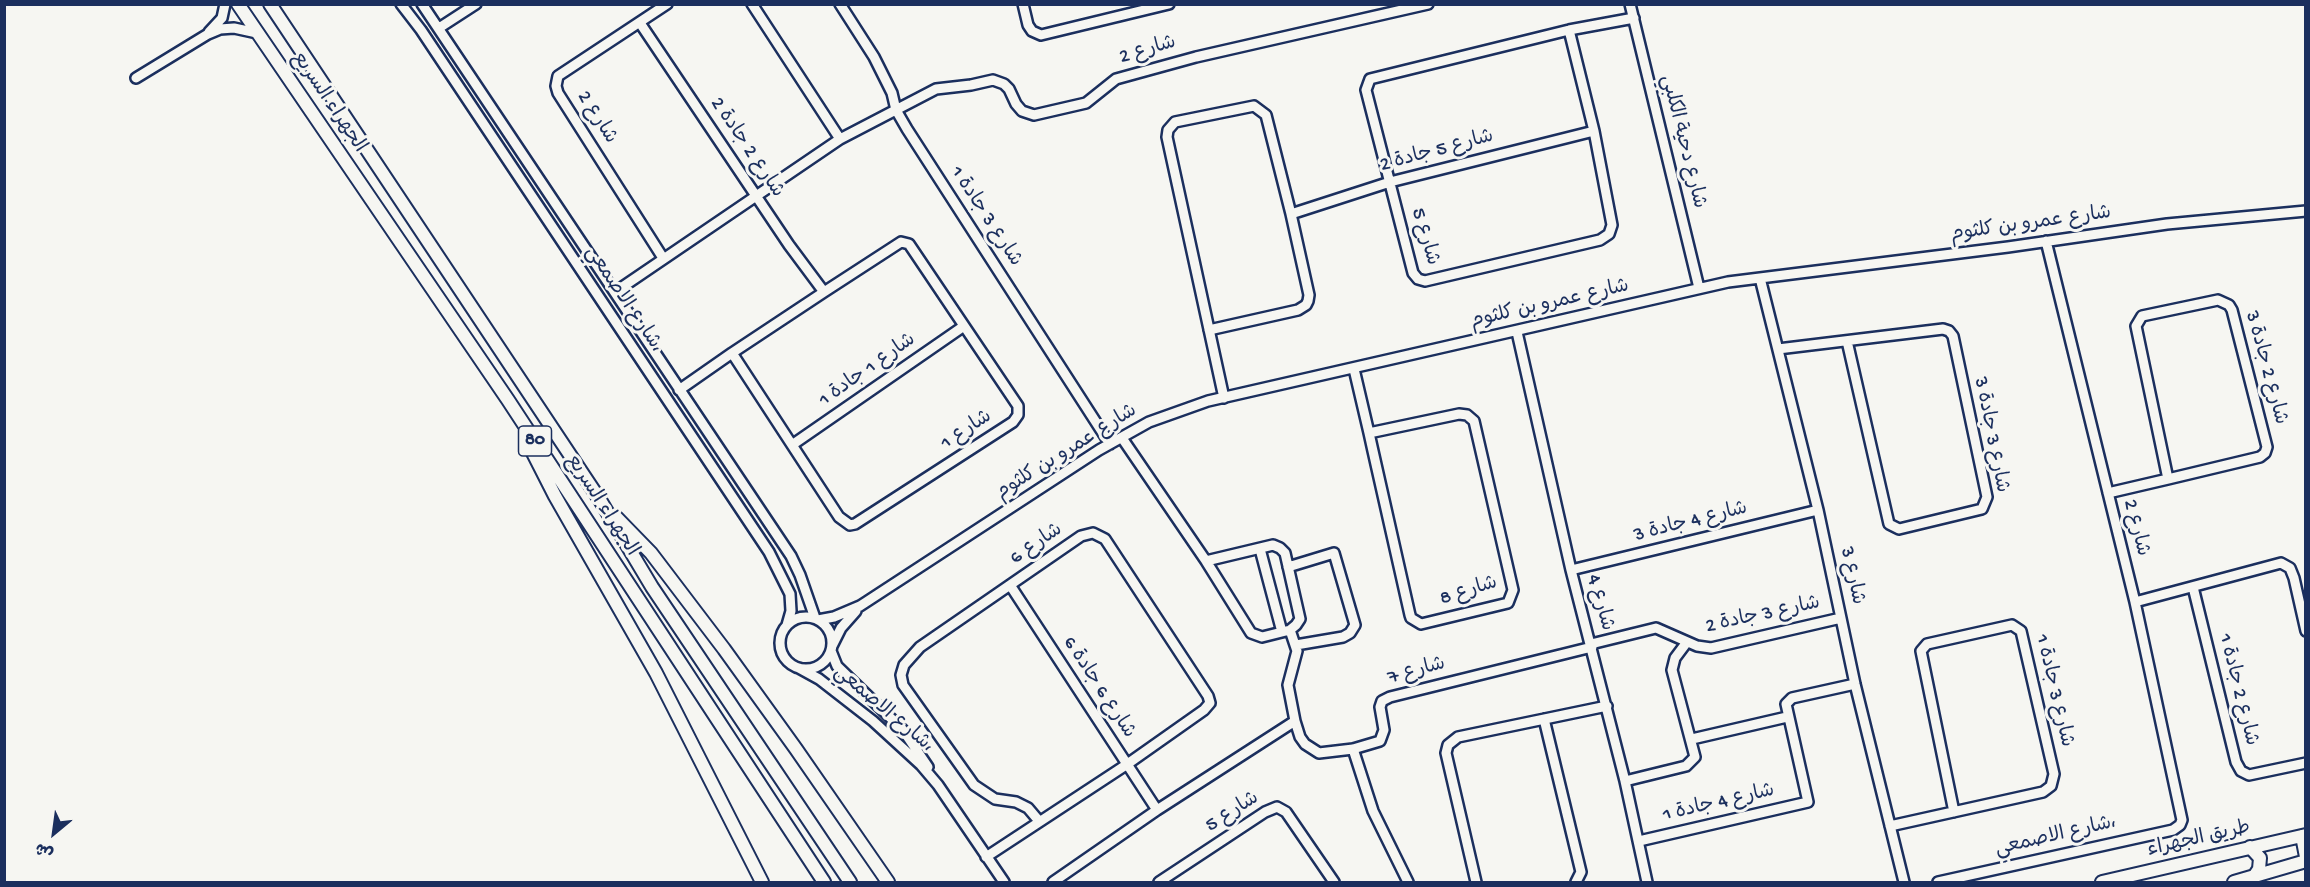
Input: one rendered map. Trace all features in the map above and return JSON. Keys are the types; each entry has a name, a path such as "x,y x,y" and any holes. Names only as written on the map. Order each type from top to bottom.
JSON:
{"highway":[{"name":"الجهراء السريع","path":"238,4 508,400 824,882"},
{"name":"الجهراء السريع","path":"270,4 600,500 652,587 850,882"},
{"path":"508,400 555,496 683,723 762,882"},
{"path":"600,500 651,553 724,649 889,882"},
{"path":"2234,882 2306,859 2304,836"},
{"name":"طريق الجهراء","path":"2102,882 2304,836"},
{"path":"2250,847 2260,858 2259,869 2255,875"}],"street":[{"path":"208,34 222,18 225,4"},
{"name":"شارع الاصمعي،","path":"400,4 414,19 769,552 790,594 791,611 787,625"},
{"name":"شارع الاصمعي،","path":"422,4 791,556 816,619"},
{"path":"439,28 476,4"},
{"name":"شارع 2","path":"663,258 558,93 556,86 558,76 667,4"},
{"path":"752,4 840,139"},
{"name":"شارع 3 جادة 1","path":"840,4 874,57 892,93 896,110 1110,444"},
{"path":"1023,4 1028,25 1032,31 1041,35 1168,4"},
{"name":"شارع 2","path":"615,292 840,139 936,89 993,80 1009,89 1022,111 1034,115 1086,103 1116,79 1196,57 1428,4"},
{"name":"شارع دحية الكلبي","path":"1630,4 1699,288"},
{"name":"شارع 5","path":"1569,30 1594,131 1612,225 1609,234 1600,240 1425,281 1418,279 1413,273 1366,90 1370,79 1569,30 1634,18"},
{"name":"شارع 2 جادة 2","path":"640,23 824,292"},
{"path":"136,78 208,34 227,28 257,33"},
{"path":"1209,330 1298,310 1306,305 1309,295 1266,115 1261,110 1250,106 1175,122 1167,137 1209,330 1224,398"},
{"name":"شارع 5 جادة 2","path":"1291,214 1390,182 1594,131"},
{"name":"شارع عمرو بن كلثوم","path":"816,619 834,617 860,606 1110,444 1149,422 1224,398 1517,332 1699,288 2168,224 2306,211"},
{"name":"شارع 2","path":"2046,242 2135,602 2182,813 2180,825"},
{"name":"شارع 1","path":"679,390 732,353 897,244 904,243 909,244 1018,406 1018,415 1013,422 855,524 850,525 839,517 732,353"},
{"name":"شارع 3","path":"1760,278 1818,510 1855,684 1904,882"},
{"name":"شارع 2 جادة 3","path":"2108,493 2260,458 2266,450 2232,310 2229,304 2218,300 2142,316 2136,326 2168,479"},
{"name":"شارع 1 جادة 1","path":"792,446 964,326"},
{"name":"شارع 3 جادة 3","path":"1778,349 1943,328 1952,333 1987,497 1982,509 1899,529 1889,524 1847,341"},
{"name":"شارع 4","path":"1517,332 1571,570 1607,706 1647,882"},
{"name":"شارع 8","path":"1354,369 1413,621 1421,624 1508,603 1513,590 1474,422 1467,416 1459,414 1369,433"},
{"path":"1122,438 1206,561 1251,633 1262,637 1286,631 1300,619 1285,553 1280,548 1273,546 1206,561"},
{"name":"شارع 4 جادة 3","path":"1571,570 1818,510"},
{"name":"شارع 6","path":"986,857 1126,765 1204,710 1210,703 1208,696 1102,537 1089,533 1081,536 920,648 904,665 901,675 903,685 974,785 995,799 1016,802 1028,808 1039,821"},
{"path":"1260,549 1286,631 1296,645 1343,637 1350,633 1355,625 1334,553 1288,567"},
{"path":"2135,602 2281,563 2286,565 2294,578 2306,631"},
{"name":"شارع 6 جادة 6","path":"1010,585 1157,810"},
{"name":"شارع 2 جادة 1","path":"2193,587 2236,762 2241,771 2249,775 2306,763"},
{"name":"شارع عمرو بن كلثوم","path":"831,650 841,628 860,606"},
{"path":"805,617 816,619 830,632 831,650 822,663 815,667 799,668 791,664 781,650 782,633 795,619 805,617"},
{"name":"شارع 3 جادة 2","path":"1591,645 1656,628 1687,642 1704,648 1712,648 1841,618"},
{"name":"شارع 3 جادة 1","path":"1890,826 1954,812 2043,792 2051,786 2054,774 2021,631 2012,625 1927,644 1920,651 1954,812"},
{"path":"1625,781 1691,763 1695,757 1672,670 1675,658 1687,642"},
{"name":"شارع 7","path":"1296,645 1295,660 1288,686 1295,721 1305,744 1319,753 1377,744 1384,730 1380,707 1382,701 1390,697 1591,645"},
{"name":"شارع الاصمعي،","path":"831,650 840,669 903,730 1004,882"},
{"name":"شارع الاصمعي،","path":"799,668 819,679 873,721 907,750 938,785"},
{"path":"1692,739 1787,717 1785,707 1792,698 1855,684"},
{"path":"1476,882 1447,748 1451,741 1458,737 1607,706"},
{"name":"شارع 4 جادة 1","path":"1639,841 1808,802 1787,717"},
{"path":"1544,719 1581,872 1576,882"},
{"path":"1053,882 1157,810 1295,721"},
{"path":"1353,749 1373,810 1408,882"},
{"name":"شارع 5","path":"1160,882 1276,807 1286,812 1334,882"},
{"name":"شارع الاصمعي،","path":"1938,882 2173,830 2180,825"}]}
